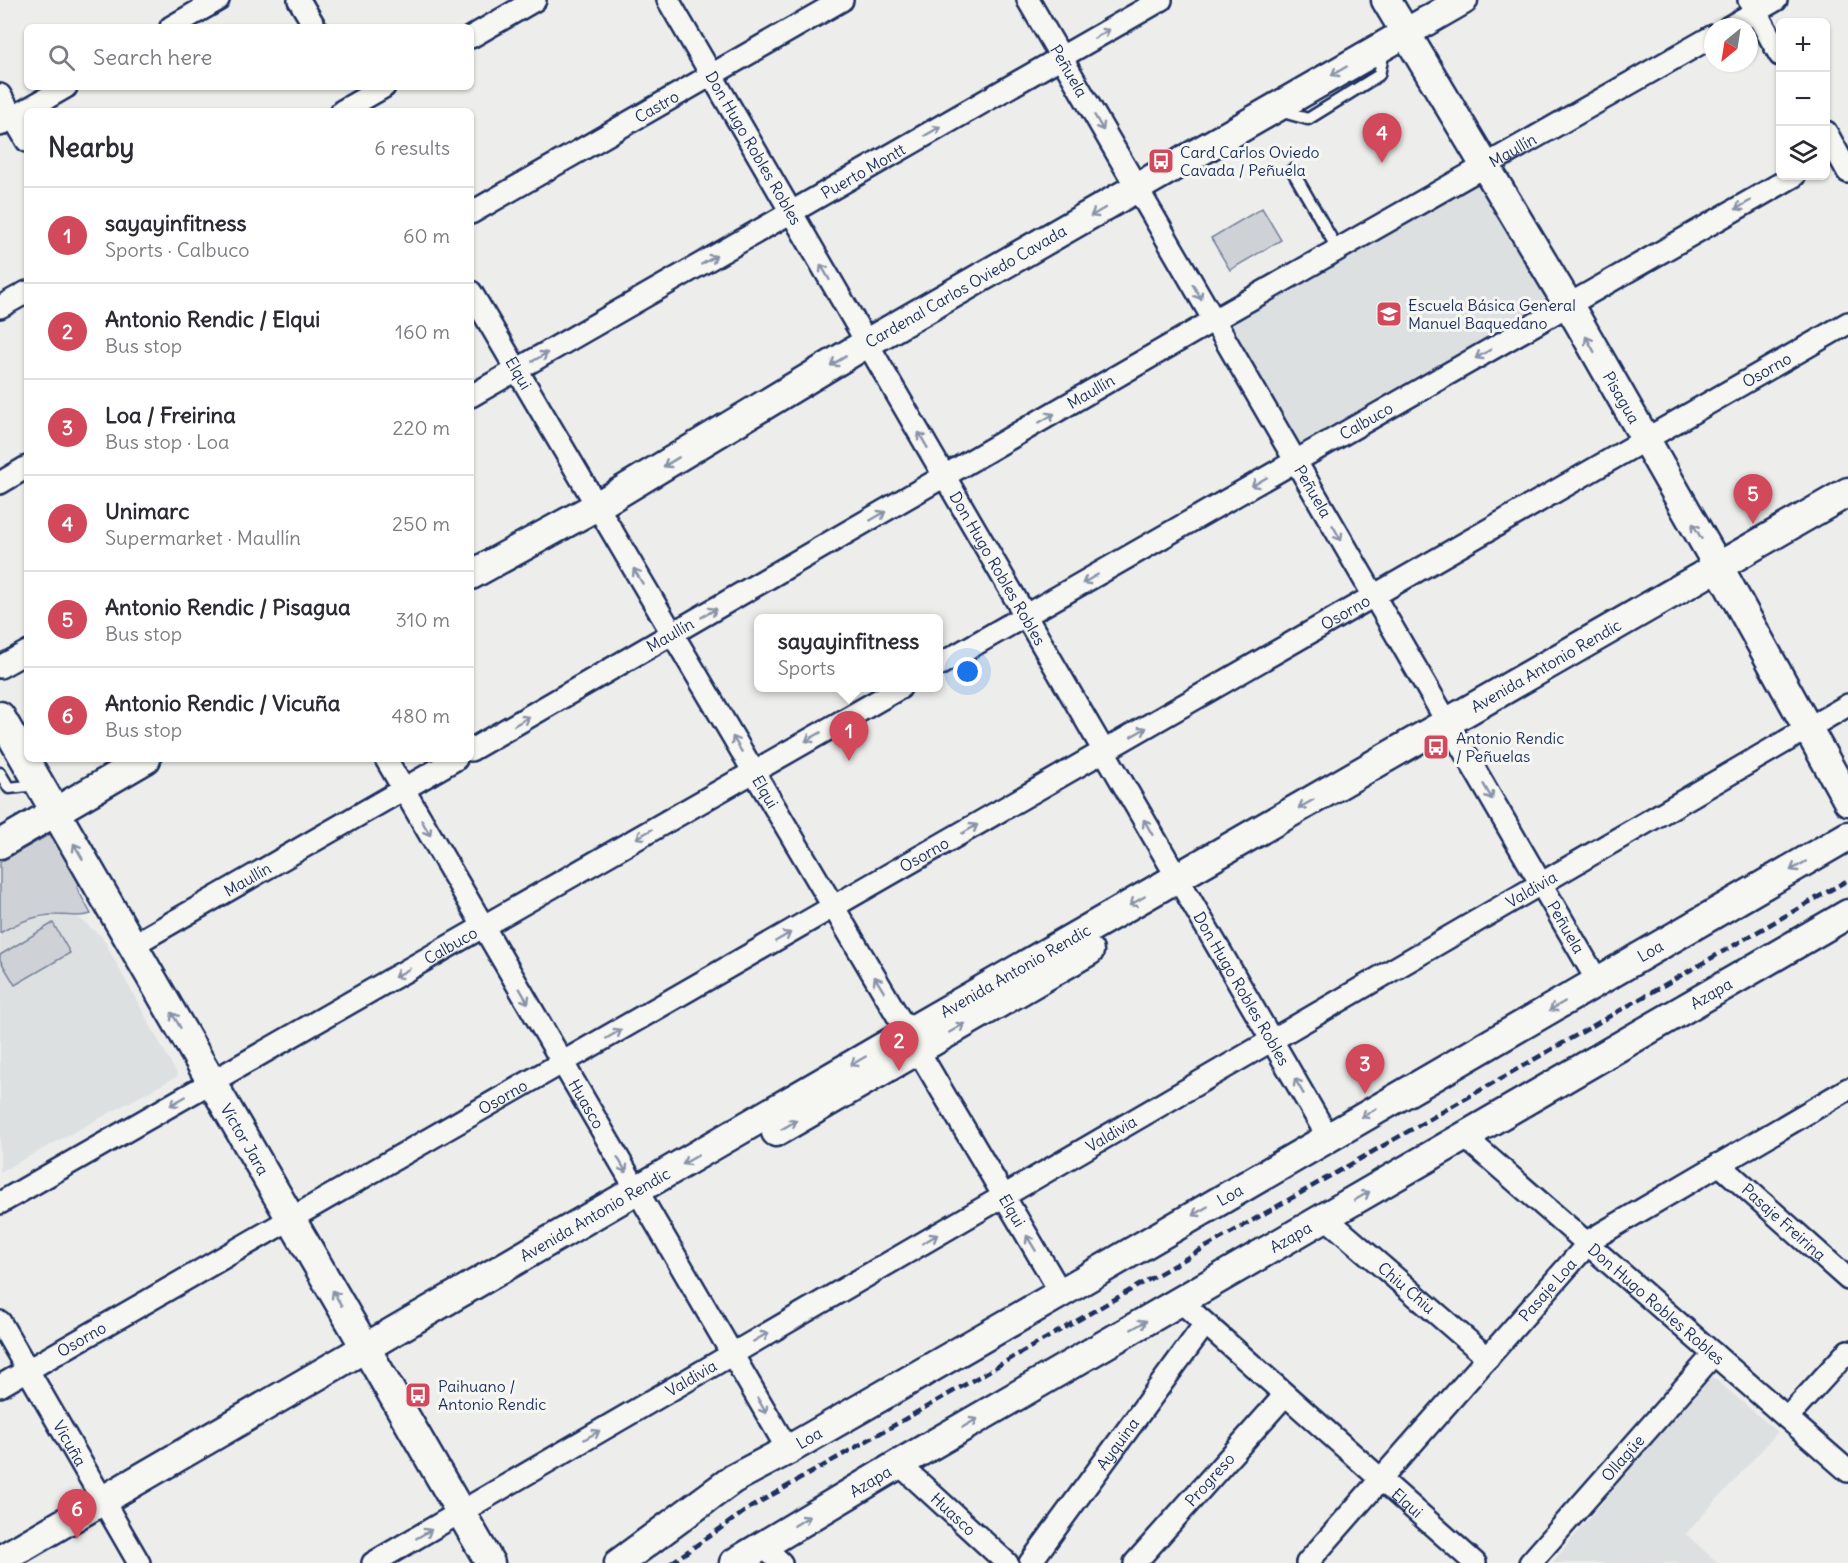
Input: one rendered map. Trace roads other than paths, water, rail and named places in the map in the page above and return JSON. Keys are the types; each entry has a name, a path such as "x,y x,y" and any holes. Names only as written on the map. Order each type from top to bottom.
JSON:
{"main road":[{"name":"Pisagua","path":"1386,0 1395,39 1484,168 1568,305 1722,574 1848,801"},
{"name":"Cardenal Carlos Oviedo Cavada","path":"474,573 597,506 867,343 1463,0"},
{"name":"Avenida Antonio Rendic","path":"28,1563 108,1509 1722,574 1848,492"},
{"name":"Avenida Antonio Rendic","path":"1722,574 1848,512"},
{"name":"Víctor Jara","path":"0,716 24,757"},
{"name":"Víctor Jara","path":"27,762 490,1563"},
{"path":"0,844 141,762"},
{"name":"Loa","path":"619,1563 733,1479 788,1450 1848,836"},
{"name":"Azapa","path":"734,1563 772,1554 899,1464 1848,914"},
{"name":"Avenida Antonio Rendic","path":"0,1560 108,1509"}],"street":[{"path":"176,24 218,0"},
{"path":"299,0 313,24"},
{"path":"474,35 535,0"},
{"name":"Don Hugo Robles Robles","path":"668,0 1328,1137"},
{"name":"Castro","path":"474,211 842,0"},
{"name":"Peñuela","path":"1028,0 1598,982"},
{"name":"Puerto Montt","path":"474,394 1161,0"},
{"path":"1739,18 1752,6 1776,0"},
{"path":"1752,6 1776,48"},
{"name":"Maullín","path":"474,748 1704,41"},
{"path":"30,108 61,90"},
{"path":"354,103 378,90"},
{"path":"0,95 7,121 24,138"},
{"path":"7,121 24,111"},
{"path":"1837,151 1848,172"},
{"name":"Calbuco","path":"943,663 1787,180"},
{"path":"0,307 24,294"},
{"name":"Elqui","path":"474,297 1060,1293"},
{"name":"Osorno","path":"0,1386 1848,323"},
{"path":"0,483 24,469"},
{"path":"0,667 24,654"},
{"name":"Calbuco","path":"0,1203 891,692"},
{"name":"Valdivia","path":"373,1563 1848,705"},
{"name":"Huasco","path":"388,762 788,1450"},
{"name":"Maullín","path":"133,945 451,762"},
{"name":"Pasaje Loa","path":"1306,1563 1588,1244 1719,1164 1845,1094"},
{"name":"Don Hugo Robles Robles","path":"1465,1137 1848,1471"},
{"name":"Pasaje Freirina","path":"1719,1164 1848,1279"},
{"name":"Chiu Chiu","path":"1325,1218 1488,1358"},
{"name":"Elqui","path":"1180,1301 1475,1563"},
{"name":"Vicuña","path":"0,1323 139,1563"},
{"name":"Ayquina","path":"1030,1563 1205,1324"},
{"path":"1787,1418 1848,1351"},
{"name":"Ollagüe","path":"1530,1563 1714,1354"},
{"name":"Progreso","path":"1135,1563 1285,1395"},
{"name":"Huasco","path":"899,1464 1007,1563"}],"lane":[{"path":"1292,170 1338,250"},
{"path":"0,773 9,788 40,785"}],"railway":[{"path":"671,1563 751,1507 1848,880"}],"place":[{"name":"Card Carlos Oviedo Cavada / Peñuela","path":"1161,161"},
{"name":"Unimarc","path":"1382,163"},
{"name":"Escuela Básica General Manuel Baquedano","path":"1389,314"},
{"name":"Antonio Rendic / Pisagua","path":"1753,524"},
{"name":"Antonio Rendic / Peñuelas","path":"1436,747"},
{"name":"sayayinfitness","path":"849,761"},
{"name":"Antonio Rendic / Elqui","path":"899,1071"},
{"name":"Loa / Freirina","path":"1365,1094"},
{"name":"Paihuano / Antonio Rendic","path":"418,1395"},
{"name":"Antonio Rendic / Vicuña","path":"77,1539"}]}
